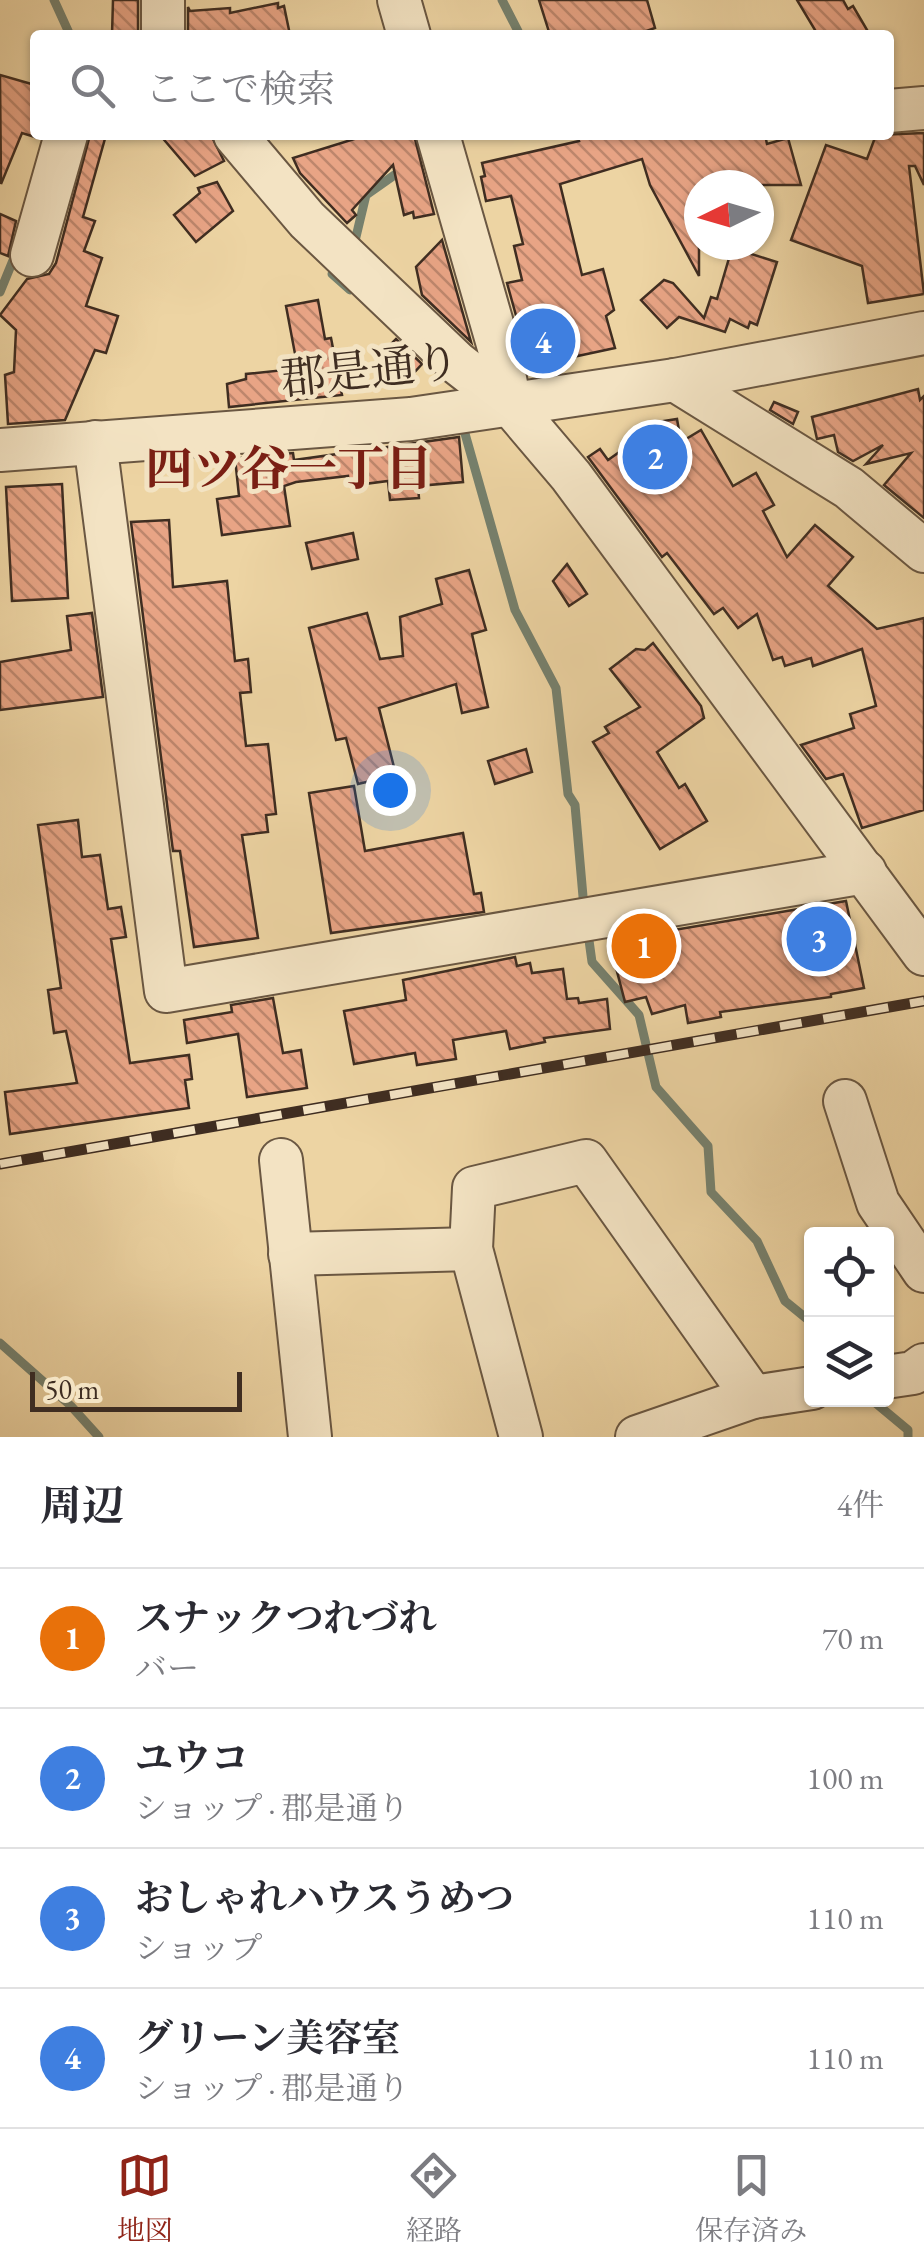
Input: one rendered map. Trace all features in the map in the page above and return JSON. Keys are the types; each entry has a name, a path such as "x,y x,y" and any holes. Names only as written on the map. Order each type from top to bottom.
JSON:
{"street":[{"path":"163,0 163,30"},
{"path":"399,0 408,30"},
{"path":"894,111 924,108"},
{"path":"32,256 65,140"},
{"path":"239,140 307,220 456,362 510,404 571,476 924,954"},
{"path":"439,140 510,404"},
{"name":"郡是通り","path":"0,450 411,419 675,380 924,333"},
{"path":"675,380 849,488 924,551"},
{"path":"95,442 166,991 865,872"},
{"path":"845,1101 878,1203 924,1270"},
{"path":"281,1160 310,1437"},
{"path":"520,1437 471,1248 474,1188 586,1162 753,1397"},
{"path":"290,1254 471,1248"},
{"path":"894,1376 913,1373 924,1364"},
{"path":"636,1437 753,1397 804,1389"}],"building":[{"path":"113,0 138,0 138,30 112,30"},
{"path":"539,0 647,0 655,28 649,30 548,30"},
{"path":"797,0 843,0 848,9 853,6 867,30 815,30"},
{"path":"278,3 278,8 284,6 289,30 188,30 188,7 190,11 230,8 230,13"},
{"path":"0,75 30,84 30,135 22,133 1,184"},
{"path":"924,133 924,185 915,166 909,166 924,294 868,303 862,266 791,240 826,145 867,159 874,140 894,140 894,134"},
{"path":"89,140 105,140 83,217 95,221 84,251 102,258 86,306 118,316 106,353 95,350 65,420 8,424 5,375 14,372 16,330 0,315 27,279 49,274 56,263"},
{"path":"164,140 214,140 224,161 195,176"},
{"path":"351,140 415,140 434,214 414,218 413,212 404,215 393,165 352,210 356,215 347,223 300,173 293,158"},
{"path":"579,140 766,140 767,144 789,140 801,185 774,185 774,170 684,170 684,248 650,185 642,159 560,184 582,275 603,269 614,310 606,316 615,348 559,360 550,328 522,337 507,283 522,280 514,246 523,244 511,196 486,201 482,163"},
{"path":"217,182 233,211 196,242 174,215 200,193 198,188"},
{"path":"0,214 16,221 8,256 0,253"},
{"path":"442,240 471,342 422,295 416,267"},
{"path":"690,260 699,260 699,276"},
{"path":"728,260 777,262 757,325 750,322 748,328 730,319 725,332 679,317 667,328 641,300 664,280 673,283 704,318 711,297 717,299"},
{"path":"318,300 325,339 331,338 342,395 229,407 227,384 246,379 246,374 285,370 284,360 296,359 286,306"},
{"path":"396,339 422,364 411,376 385,350"},
{"path":"918,389 920,400 924,396 924,518 884,485 911,453 866,464 883,445 853,461 838,452 834,435 817,439 812,417"},
{"path":"774,402 798,412 793,424 770,410"},
{"path":"677,419 681,442 701,430 733,486 756,473 774,505 763,511 787,557 815,525 853,557 828,586 877,629 924,618 924,810 862,828 843,774 826,779 801,745 854,728 850,714 876,706 862,649 813,666 811,658 785,666 782,657 773,660 757,614 738,628 723,608 714,614 667,553 662,557 588,457 600,449 608,460 652,429 651,423"},
{"path":"459,437 463,482 418,486 419,498 390,500 388,481 349,486 348,476 296,482 284,486 290,526 222,535 217,499 239,496 235,458 293,453 294,460"},
{"path":"62,484 68,598 12,601 6,487"},
{"path":"169,520 173,587 227,581 235,661 248,659 251,692 240,693 246,746 268,744 276,814 266,815 268,832 242,835 258,938 194,947 180,851 173,851 131,522"},
{"path":"353,533 358,559 312,569 306,543"},
{"path":"567,564 587,594 569,606 553,581"},
{"path":"469,570 486,630 472,634 488,707 462,713 456,684 379,708 396,775 358,784 346,738 336,740 309,628 367,613 380,659 403,656 400,617 442,604 436,579"},
{"path":"92,613 103,697 0,710 0,662 71,650 67,616"},
{"path":"653,643 701,706 704,718 657,752 679,788 685,784 707,821 660,849 593,742 609,733 605,727 640,707 610,669 636,649 645,650"},
{"path":"526,749 532,772 495,784 488,761"},
{"path":"354,786 365,851 463,833 474,894 481,893 484,912 331,933 309,793"},
{"path":"78,820 82,857 100,855 108,909 121,907 126,937 111,939 130,1063 189,1055 192,1079 185,1080 189,1108 10,1134 5,1092 77,1083 66,1031 54,1033 48,990 61,988 38,825"},
{"path":"846,901 864,988 831,997 720,1012 721,1017 688,1023 685,1005 652,1014 646,997 625,1002 609,941"},
{"path":"515,957 517,966 530,963 532,973 563,969 567,999 578,998 579,1003 607,999 610,1029 544,1038 545,1042 510,1049 506,1031 453,1040 456,1059 417,1065 415,1053 354,1064 344,1011 406,1000 403,980"},
{"path":"273,998 283,1053 301,1050 307,1088 247,1097 238,1034 187,1043 184,1020 232,1012 231,1005"}],"waterway":[{"path":"54,0 68,30"},
{"path":"502,0 517,30"},
{"path":"355,241 366,195 403,169"},
{"path":"0,292 16,253"},
{"path":"332,274 350,290"},
{"path":"462,423 515,610 556,688 568,794 575,805 584,908"},
{"path":"588,933 592,962 639,1015 656,1087 708,1146 711,1192 757,1241 785,1301 805,1317"},
{"path":"0,1343 71,1406 99,1437"},
{"path":"880,1407 908,1430 908,1437"}],"railway":[{"path":"0,1164 924,1001"}],"place":[{"name":"グリーン美容室","path":"543,341"},
{"name":"ユウコ","path":"655,457"},
{"name":"おしゃれハウスうめつ","path":"819,939"},
{"name":"スナックつれづれ","path":"644,946"}],"district":[{"name":"四ツ谷一丁目","path":"289,468"}]}
